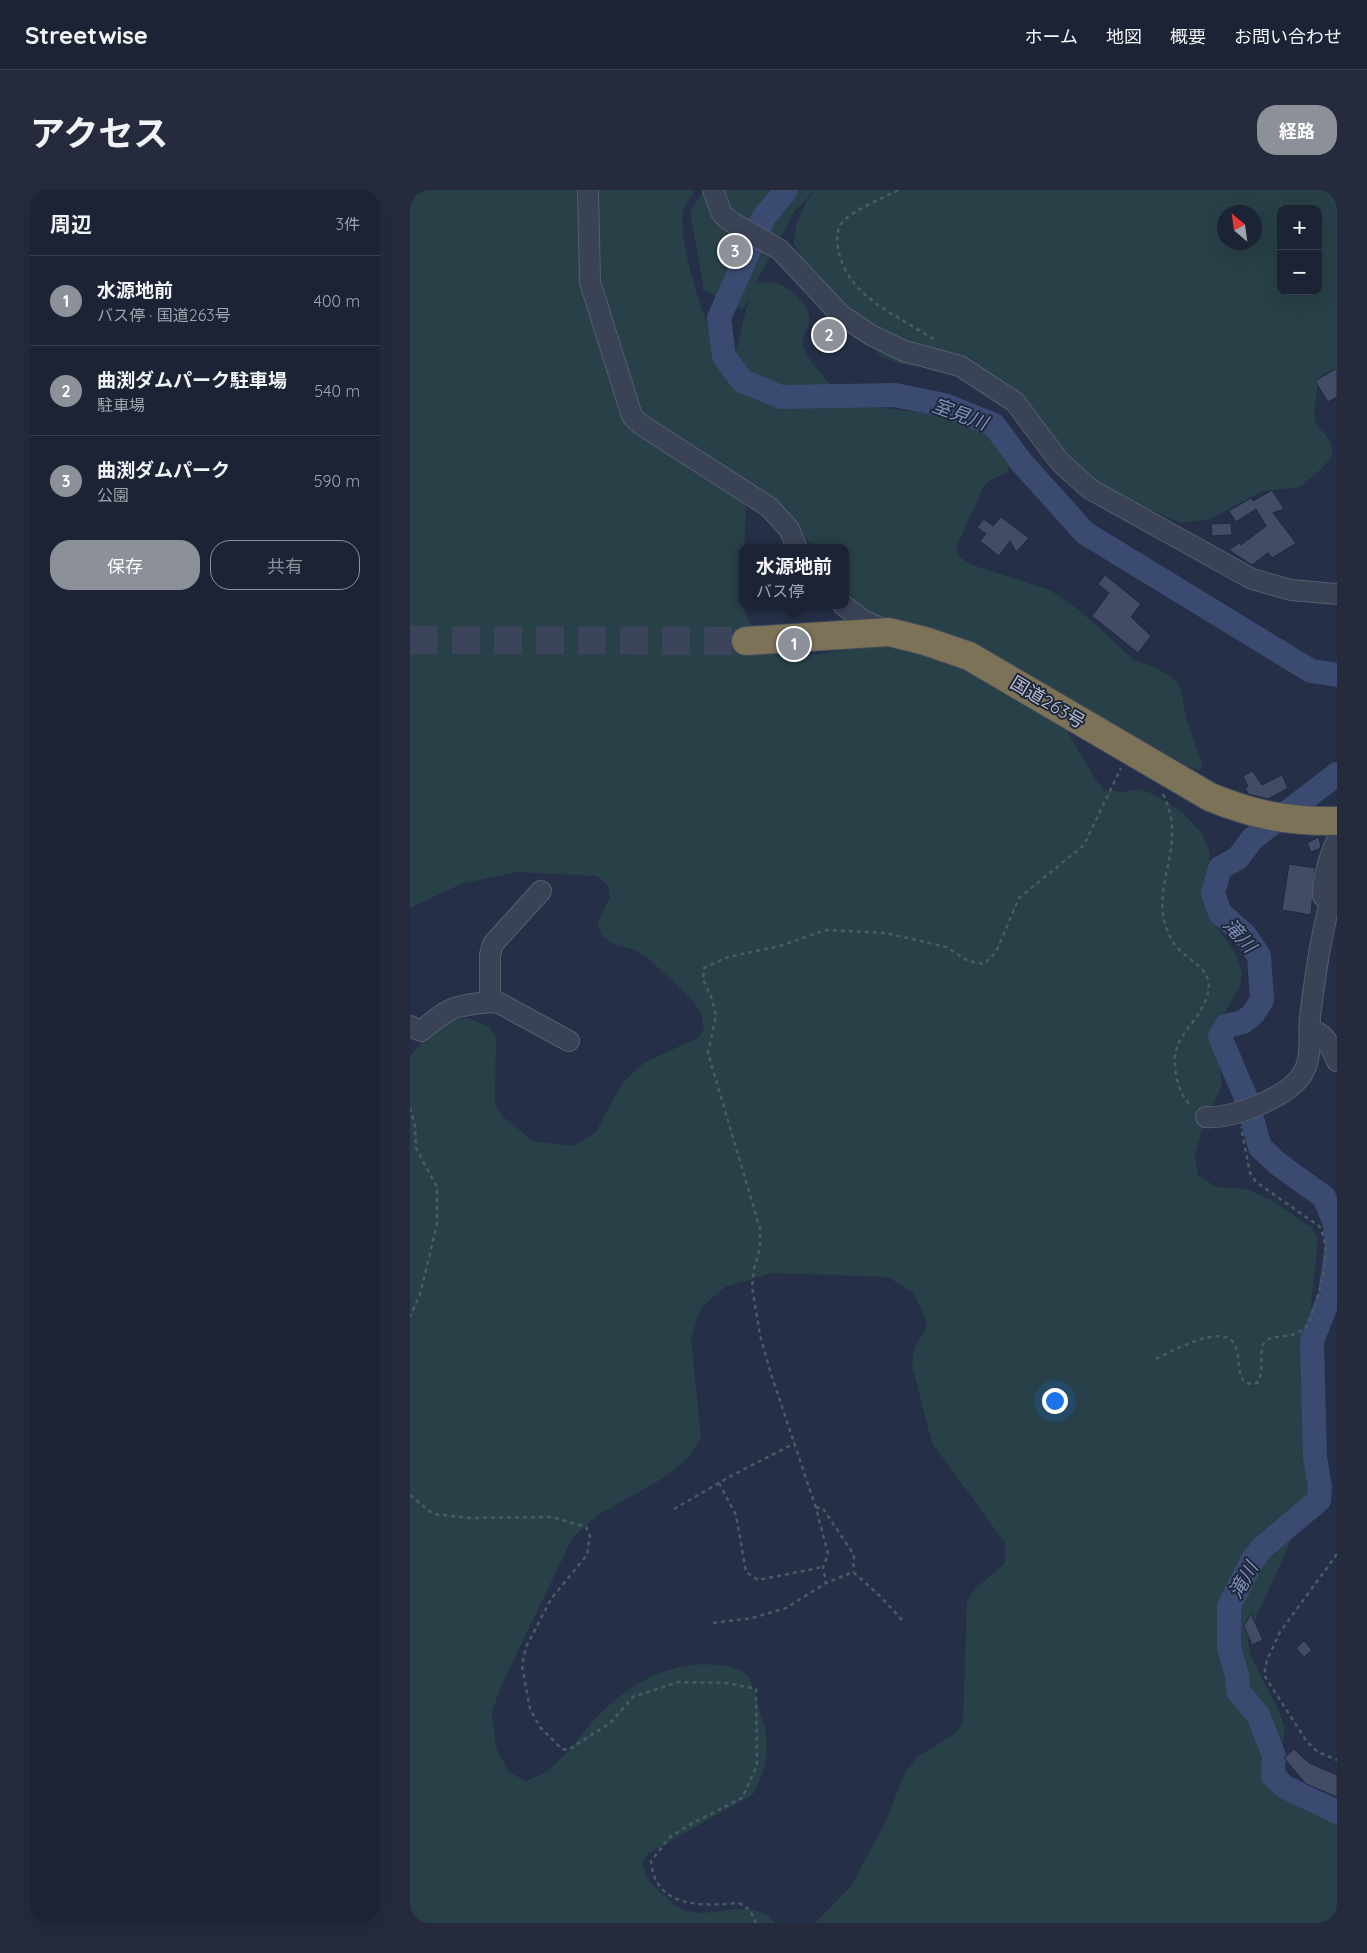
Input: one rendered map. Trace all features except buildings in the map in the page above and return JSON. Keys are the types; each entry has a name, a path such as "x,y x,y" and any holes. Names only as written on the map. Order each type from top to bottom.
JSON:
{"highway":[{"name":"国道263号","path":"746,641 888,632 925,640 969,656 1157,768 1210,797 1244,811 1274,817 1303,822 1337,821"}],"street":[{"path":"588,190 590,282 632,416 640,424 769,507 789,529 795,544"},
{"path":"713,190 722,214 730,221 780,250 839,318 904,351 960,366 990,385 1015,402 1060,462 1090,488 1131,513 1252,579 1291,590 1337,594"},
{"path":"848,609 863,620 888,632"},
{"path":"1330,901 1323,897 1323,885 1330,855 1337,840"},
{"path":"1206,1117 1219,1118 1239,1113 1286,1090 1302,1074 1309,1059 1309,1030 1322,935 1337,879"},
{"path":"490,1002 490,954 493,944 541,891"},
{"path":"414,1034 446,1010 458,1006 490,1002 499,1003 569,1041"},
{"path":"1309,1030 1318,1031 1327,1040 1337,1061"}],"path":[{"path":"898,190 850,215 840,225 836,239 840,257 846,272 862,293 942,346"},
{"path":"826,1583 823,1567 828,1554 816,1508 771,1374 760,1335 752,1287 754,1269 760,1248 760,1229 708,1052 716,1016 712,999 703,979 704,968 728,956 780,946 826,930 886,933 946,947 968,961 984,964 996,952 1019,898 1084,844 1130,751"},
{"path":"1157,768 1158,780 1167,800 1173,842 1161,907 1166,930 1176,946 1201,966 1208,983 1207,999 1178,1042 1173,1058 1178,1087 1191,1106 1206,1117"},
{"path":"410,1108 415,1126 416,1148 437,1187 437,1225 420,1294 410,1317"},
{"path":"1156,1359 1180,1347 1207,1338 1225,1337 1234,1342 1238,1351 1239,1374 1244,1381 1251,1384 1258,1383 1261,1376 1262,1346 1268,1339 1278,1336 1290,1336 1308,1326 1318,1296 1326,1250 1325,1235 1320,1226 1256,1182 1250,1173 1239,1113"},
{"path":"674,1509 795,1443"},
{"path":"719,1483 736,1515 746,1572 758,1580 823,1567"},
{"path":"410,1495 433,1514 470,1518 552,1517 586,1527 590,1536 587,1555 551,1599 526,1647 522,1666 530,1709 540,1727 562,1749 568,1750 610,1723 633,1698 678,1682 728,1683 756,1689 757,1765 742,1798 670,1837 651,1861 652,1872 660,1887 676,1899 688,1904 706,1906 738,1903 750,1910 756,1923"},
{"path":"816,1508 822,1507 854,1555 853,1572"},
{"path":"1337,1554 1280,1632 1267,1660 1264,1675 1307,1742 1318,1752 1337,1760"},
{"path":"714,1623 752,1618 786,1608 826,1583 853,1572"},
{"path":"853,1572 880,1596 902,1620"}],"shaded area":[{"path":"410,190 695,190 685,206 683,221 684,242 696,292 729,379 749,298 742,310 704,290 690,212 704,190 815,190 794,212 756,283 769,282 777,284 798,296 803,303 807,309 809,323 803,339 803,345 812,363 833,387 853,399 889,409 945,416 963,421 988,436 1009,463 1008,472 989,481 984,486 956,548 960,557 969,564 1050,590 1078,609 1134,660 1153,666 1173,678 1181,689 1186,717 1202,764 1200,770 1192,768 1056,695 879,621 849,599 849,544 810,544 787,512 747,483 744,544 739,544 739,609 744,609 748,619 769,652 788,659 885,643 955,659 1066,729 1095,779 1104,790 1122,792 1140,789 1153,794 1182,812 1201,832 1210,853 1203,898 1207,913 1235,952 1242,973 1240,987 1223,1015 1216,1033 1222,1085 1201,1133 1195,1155 1198,1175 1216,1187 1247,1189 1273,1201 1312,1228 1318,1238 1304,1375 1315,1488 1258,1613 1248,1641 1251,1656 1279,1711 1285,1729 1279,1765 1297,1785 1337,1808 1337,1923 815,1923 851,1886 887,1819 903,1776 917,1757 956,1733 963,1721 967,1601 974,1590 1005,1563 1005,1543 932,1443 912,1366 914,1348 927,1327 923,1313 913,1293 888,1277 772,1273 725,1287 701,1308 691,1338 701,1438 688,1458 660,1480 598,1515 573,1537 501,1686 492,1712 496,1748 509,1772 526,1781 547,1771 607,1707 644,1680 673,1669 703,1664 730,1667 742,1671 748,1677 753,1687 767,1740 764,1767 753,1794 648,1854 642,1862 647,1877 656,1889 681,1909 695,1913 744,1909 755,1910 766,1915 775,1923 410,1923 410,1056 434,1030 450,1020 468,1018 490,1027 496,1037 495,1105 502,1116 533,1141 573,1146 595,1133 623,1082 645,1062 698,1038 704,1028 700,1011 692,1000 648,958 633,949 615,945 601,935 598,922 610,897 608,886 597,876 517,872 461,884 410,908"},
{"path":"816,190 1337,190 1337,369 1326,372 1319,378 1314,413 1316,424 1329,439 1333,452 1330,459 1300,487 1263,491 1210,519 1180,523 1096,485 973,374 901,364 882,357 820,294 794,243 796,224 807,200"}],"waterway":[{"name":"室見川","path":"786,190 764,217 719,318 724,356 742,381 781,397 895,395 944,405 994,425 1022,463 1085,533 1311,671 1337,675"},
{"name":"滝川","path":"1337,774 1252,839 1238,858 1220,868 1213,893 1220,913 1245,935 1259,956 1262,1000 1253,1014 1243,1022 1226,1026 1220,1037 1246,1098 1260,1147 1278,1164 1324,1197 1334,1221 1337,1243"},
{"name":"滝川","path":"1331,1287 1337,1245"},
{"name":"滝川","path":"1328,1300 1312,1341 1315,1457 1320,1487 1319,1500 1262,1548 1252,1561 1229,1606 1229,1647 1237,1676 1238,1691 1258,1715 1274,1756 1273,1776 1285,1787 1337,1812"}],"tunnel":[{"path":"410,640 746,641"}],"place":[{"name":"曲渕ダムパーク","path":"735,251"},
{"name":"曲渕ダムパーク駐車場","path":"829,335"},
{"name":"水源地前","path":"794,644"}]}
